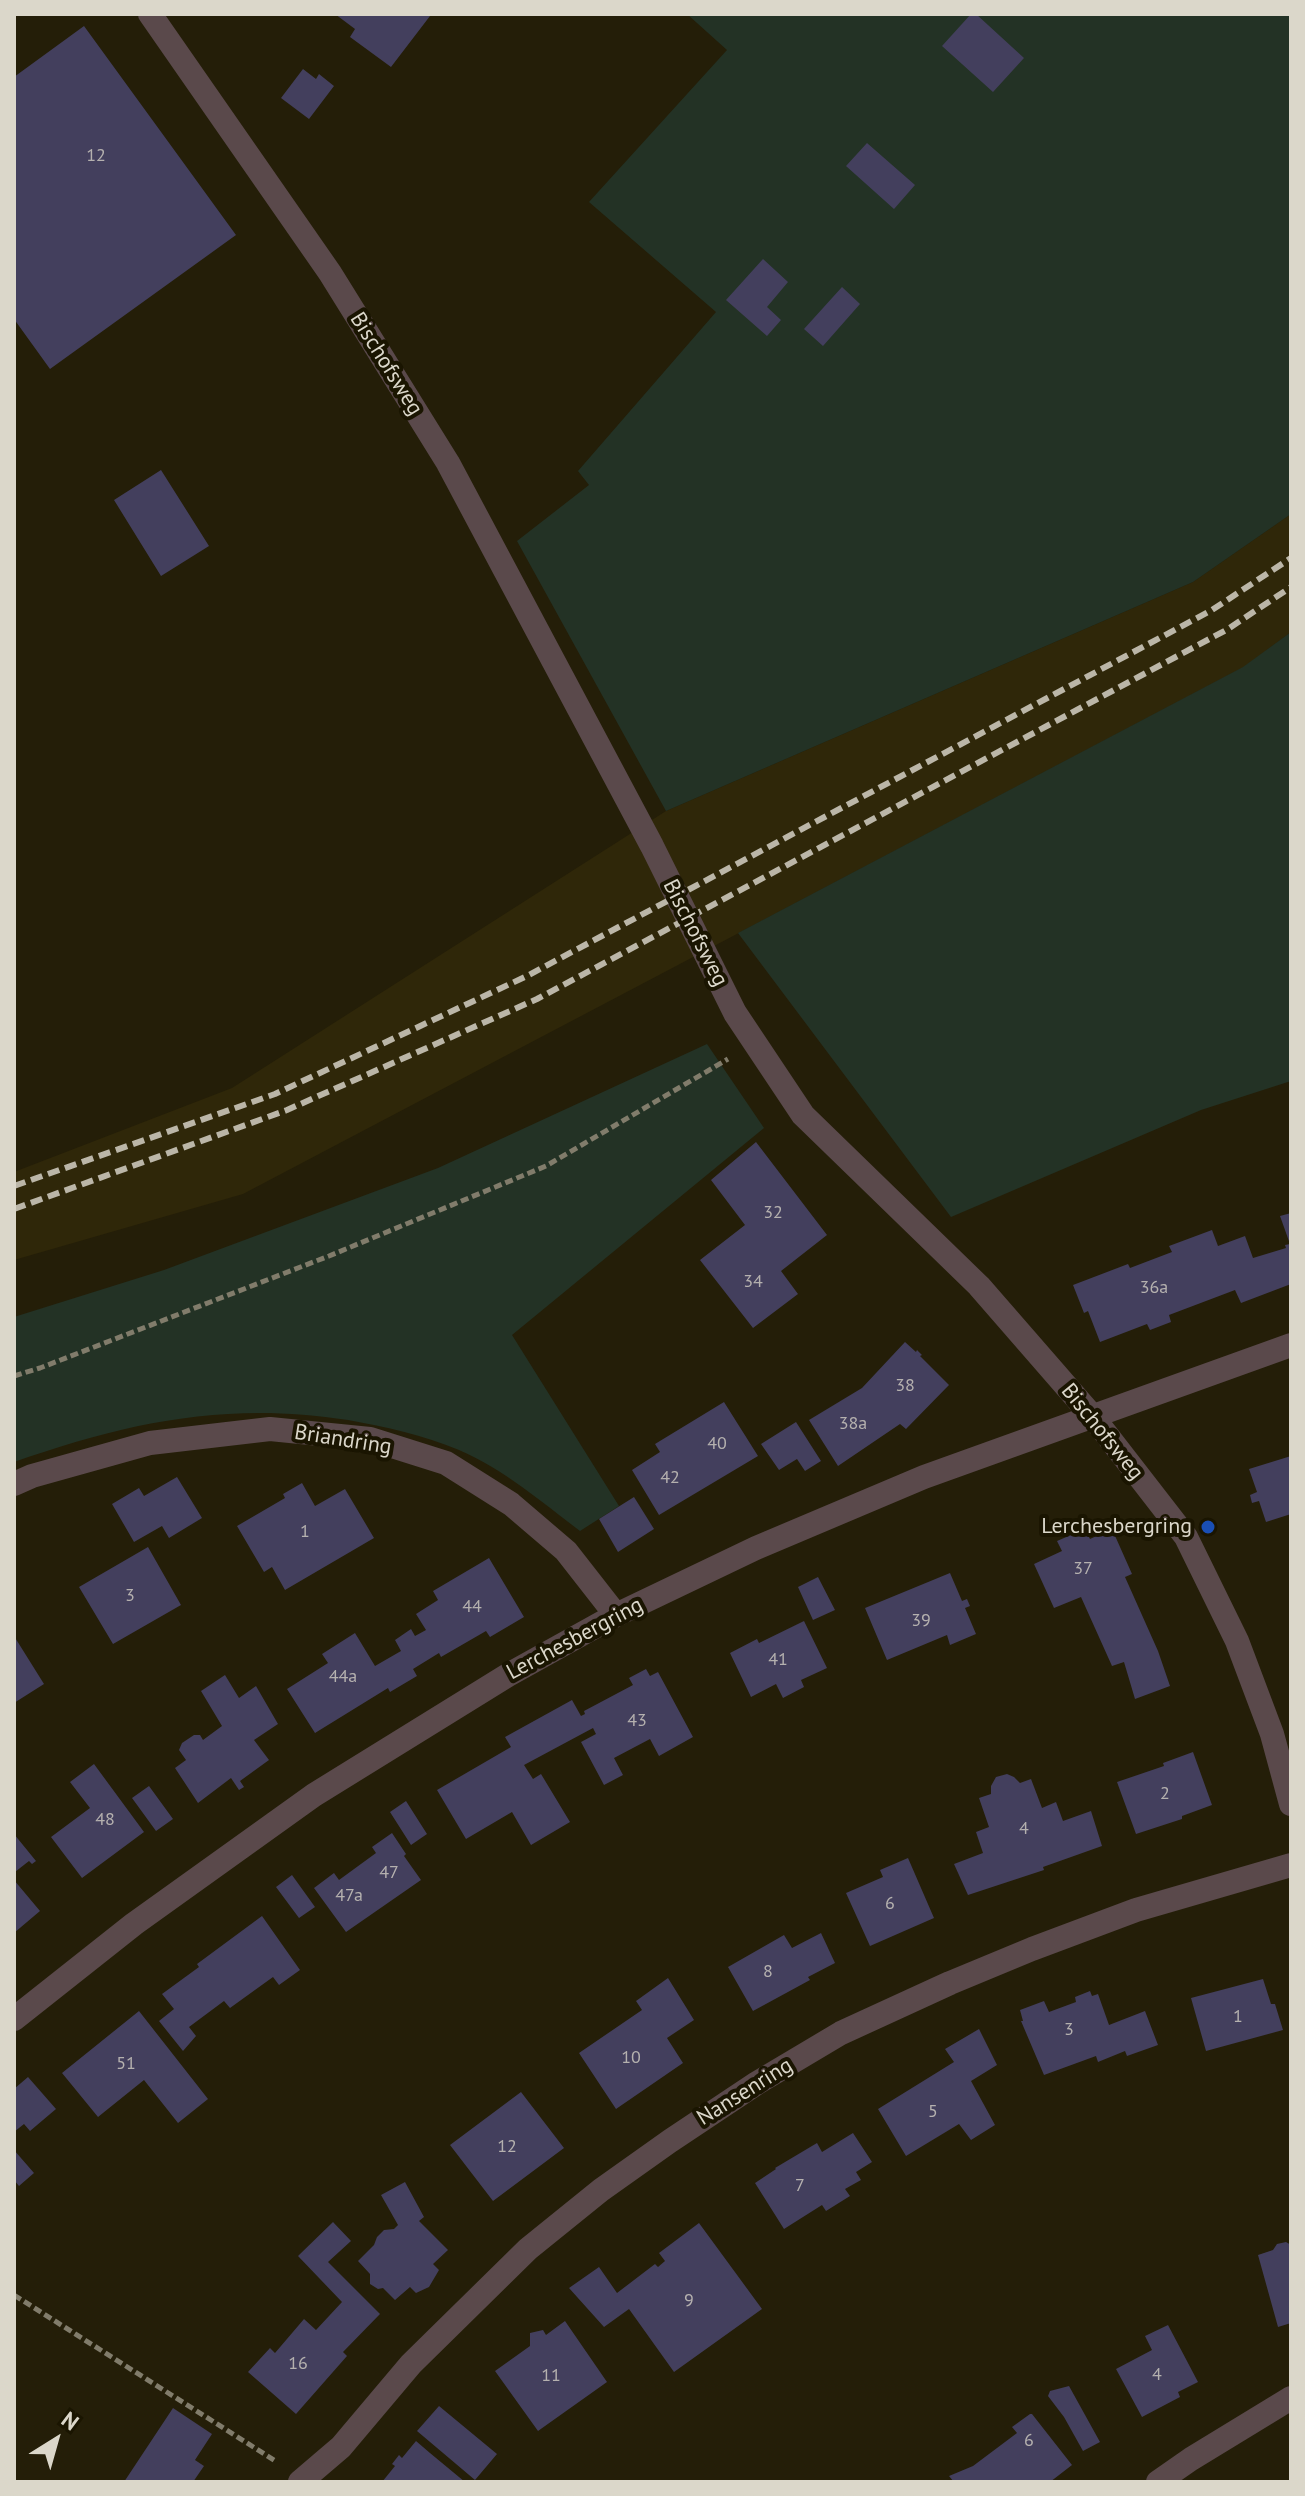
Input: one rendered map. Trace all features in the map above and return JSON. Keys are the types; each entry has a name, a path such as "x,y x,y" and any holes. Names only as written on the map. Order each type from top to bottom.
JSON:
{"street":[{"name":"Bischofsweg","path":"150,14 330,273 448,463 652,846 735,1013 803,1115 979,1286 1093,1417 1186,1537 1237,1641 1272,1734 1291,1804"},
{"name":"Lerchesbergring","path":"14,2019 134,1924 314,1795 508,1675 616,1615 756,1548 910,1483 1291,1345"},
{"name":"Briandring","path":"14,1484 32,1476 150,1443 270,1429 370,1439 446,1463 511,1504 566,1551 616,1615"},
{"name":"Nansenring","path":"302,2481 341,2447 411,2364 528,2249 601,2190 757,2083 841,2033 1032,1949 1136,1910 1291,1865"},
{"path":"1158,2482 1291,2398"}],"path":[{"path":"14,1376 329,1256 546,1166 755,1042"},
{"path":"14,2295 302,2481"}],"shaded area":[{"path":"1291,514 1291,632 1244,667 243,1194 14,1260 14,1172 232,1088 666,811 1193,582"}],"green space":[{"path":"687,14 1291,14 1291,514 1193,582 666,811 517,541 589,485 578,471 716,312 589,202 727,50"},
{"path":"1291,632 1291,1081 1201,1110 951,1217 738,933 1243,667"},
{"path":"707,1044 764,1128 512,1335 619,1506 580,1531 522,1487 475,1458 418,1436 348,1420 261,1413 178,1419 97,1436 14,1462 14,1317 164,1270 438,1168"}],"building":[{"path":"335,14 430,16 391,67 350,37 355,29"},
{"path":"971,14 976,14 1024,58 993,92 942,46"},
{"path":"84,26 236,235 50,369 14,319 14,77"},
{"path":"303,69 316,79 319,74 334,86 309,119 281,98"},
{"path":"867,143 915,185 894,209 846,166"},
{"path":"763,259 788,282 767,307 781,320 767,336 726,300"},
{"path":"842,287 860,304 823,346 804,329"},
{"path":"161,470 209,546 161,576 114,500"},
{"path":"756,1142 827,1235 781,1271 798,1294 753,1328 700,1260 745,1225 711,1180"},
{"path":"1291,1213 1291,1284 1241,1303 1235,1290 1169,1315 1171,1322 1150,1330 1147,1324 1100,1342 1088,1311 1084,1313 1073,1285 1128,1264 1130,1268 1172,1252 1169,1246 1212,1230 1218,1246 1245,1236 1253,1258 1286,1248 1285,1245 1290,1244 1280,1216"},
{"path":"905,1342 917,1350 949,1385 906,1429 900,1424 838,1466 809,1420 862,1388"},
{"path":"724,1402 758,1456 659,1515 632,1470 660,1452 655,1444"},
{"path":"796,1422 821,1461 805,1471 797,1459 779,1470 761,1444"},
{"path":"1291,1456 1291,1514 1266,1522 1259,1501 1252,1503 1250,1495 1257,1492 1249,1469"},
{"path":"177,1477 202,1518 169,1538 162,1526 134,1542 112,1504 139,1488 144,1496"},
{"path":"302,1483 315,1506 345,1489 374,1538 285,1590 272,1567 264,1572 237,1526 285,1498 283,1494"},
{"path":"634,1497 654,1529 618,1552 599,1519"},
{"path":"1085,1529 1090,1539 1112,1529 1132,1574 1125,1577 1170,1686 1135,1699 1124,1662 1112,1666 1081,1597 1054,1608 1034,1564 1062,1551 1057,1541"},
{"path":"148,1547 181,1605 113,1644 79,1587"},
{"path":"489,1558 524,1617 490,1637 486,1631 441,1657 439,1653 413,1669 417,1676 390,1692 388,1688 315,1733 287,1689 328,1663 322,1654 355,1633 375,1666 401,1651 395,1640 411,1629 415,1636 426,1630 416,1614 438,1600 433,1591"},
{"path":"950,1573 962,1601 967,1599 970,1606 965,1608 976,1634 950,1645 947,1635 887,1660 865,1608"},
{"path":"818,1577 835,1610 813,1620 798,1587"},
{"path":"804,1621 827,1668 801,1680 804,1687 783,1698 776,1684 751,1697 730,1653"},
{"path":"14,1636 44,1684 14,1703"},
{"path":"646,1669 650,1676 658,1672 693,1737 659,1756 650,1739 614,1758 623,1775 604,1785 581,1742 596,1734 593,1728 524,1765 533,1779 541,1774 570,1822 531,1845 512,1812 466,1839 437,1790 511,1747 505,1737 572,1700 581,1716 585,1714 584,1711 633,1685 629,1678"},
{"path":"225,1675 239,1698 256,1686 278,1724 254,1740 269,1760 240,1781 244,1787 239,1790 231,1778 198,1803 175,1768 186,1760 179,1750 182,1743 194,1735 200,1735 203,1740 222,1726 201,1691"},
{"path":"1193,1752 1212,1805 1136,1834 1117,1782"},
{"path":"94,1764 144,1832 82,1878 51,1837 90,1808 70,1782"},
{"path":"1007,1774 1020,1783 1031,1779 1042,1808 1056,1802 1063,1821 1091,1811 1102,1846 1043,1867 1044,1870 968,1895 954,1864 983,1853 976,1832 989,1827 979,1798 991,1794 996,1777"},
{"path":"149,1786 173,1819 156,1831 132,1798"},
{"path":"406,1801 427,1834 411,1845 390,1812"},
{"path":"392,1833 421,1880 346,1932 314,1888 334,1873 339,1880 376,1853 372,1847"},
{"path":"14,1834 36,1861 32,1864 29,1861 15,1872"},
{"path":"908,1858 934,1918 870,1946 846,1893 883,1877 880,1870"},
{"path":"292,1875 315,1907 299,1918 276,1887"},
{"path":"14,1880 40,1911 14,1933"},
{"path":"262,1916 300,1970 279,1985 273,1977 230,2008 224,2001 189,2027 196,2036 183,2051 159,2021 174,2009 162,1994"},
{"path":"821,1933 835,1963 753,2011 728,1967 784,1935 792,1948"},
{"path":"668,1978 694,2020 667,2038 683,2063 616,2109 579,2053 642,2010 636,2001"},
{"path":"1263,1979 1283,2030 1206,2051 1191,1998"},
{"path":"1090,1991 1092,1996 1098,1994 1109,2025 1145,2011 1158,2045 1127,2056 1125,2051 1098,2062 1096,2056 1044,2075 1021,2021 1020,2010 1044,2001 1049,2012 1076,2002 1075,1997"},
{"path":"139,2011 208,2099 178,2123 144,2080 98,2117 62,2073"},
{"path":"979,2029 997,2065 971,2081 995,2125 971,2140 959,2124 906,2156 878,2109 954,2062 945,2049"},
{"path":"28,2077 56,2109 30,2131 24,2124 14,2132 14,2089"},
{"path":"521,2092 564,2148 493,2201 450,2145"},
{"path":"853,2133 872,2162 856,2172 861,2180 845,2189 850,2196 826,2211 822,2205 784,2229 755,2183 817,2143 822,2152"},
{"path":"14,2150 34,2173 19,2186 14,2180"},
{"path":"405,2182 424,2217 419,2221 448,2250 433,2264 439,2270 429,2287 416,2293 410,2287 395,2300 383,2288 378,2289 370,2284 370,2274 358,2261 384,2230 394,2229 398,2225 381,2195"},
{"path":"333,2222 351,2241 328,2262 380,2314 343,2352 347,2356 296,2414 248,2372 270,2348 275,2353 304,2319 316,2330 342,2302 298,2256"},
{"path":"699,2223 762,2309 674,2372 629,2309 604,2327 569,2288 599,2267 617,2293 655,2264 658,2267 665,2261 659,2253"},
{"path":"1286,2242 1291,2245 1291,2323 1278,2327 1258,2255"},
{"path":"565,2321 607,2382 538,2431 495,2371 530,2346 530,2333 543,2330 546,2335"},
{"path":"1168,2325 1198,2382 1178,2392 1180,2397 1142,2417 1116,2369 1152,2350 1145,2336"},
{"path":"1069,2386 1100,2442 1083,2451 1048,2396 1050,2391"},
{"path":"439,2406 497,2454 475,2480 417,2431"},
{"path":"173,2408 212,2434 195,2460 204,2466 193,2482 124,2482"},
{"path":"1030,2414 1072,2465 1050,2482 954,2482 949,2476 973,2466 1017,2433 1012,2427"},
{"path":"416,2441 465,2482 382,2482 395,2466 392,2464 399,2455 402,2458"}],"railway":[{"path":"14,1186 275,1094 527,976 1212,610 1291,558"},
{"path":"14,1209 287,1110 537,999 1228,629 1291,587"}],"place":[{"name":"Lerchesbergring","path":"1208,1527"}]}
